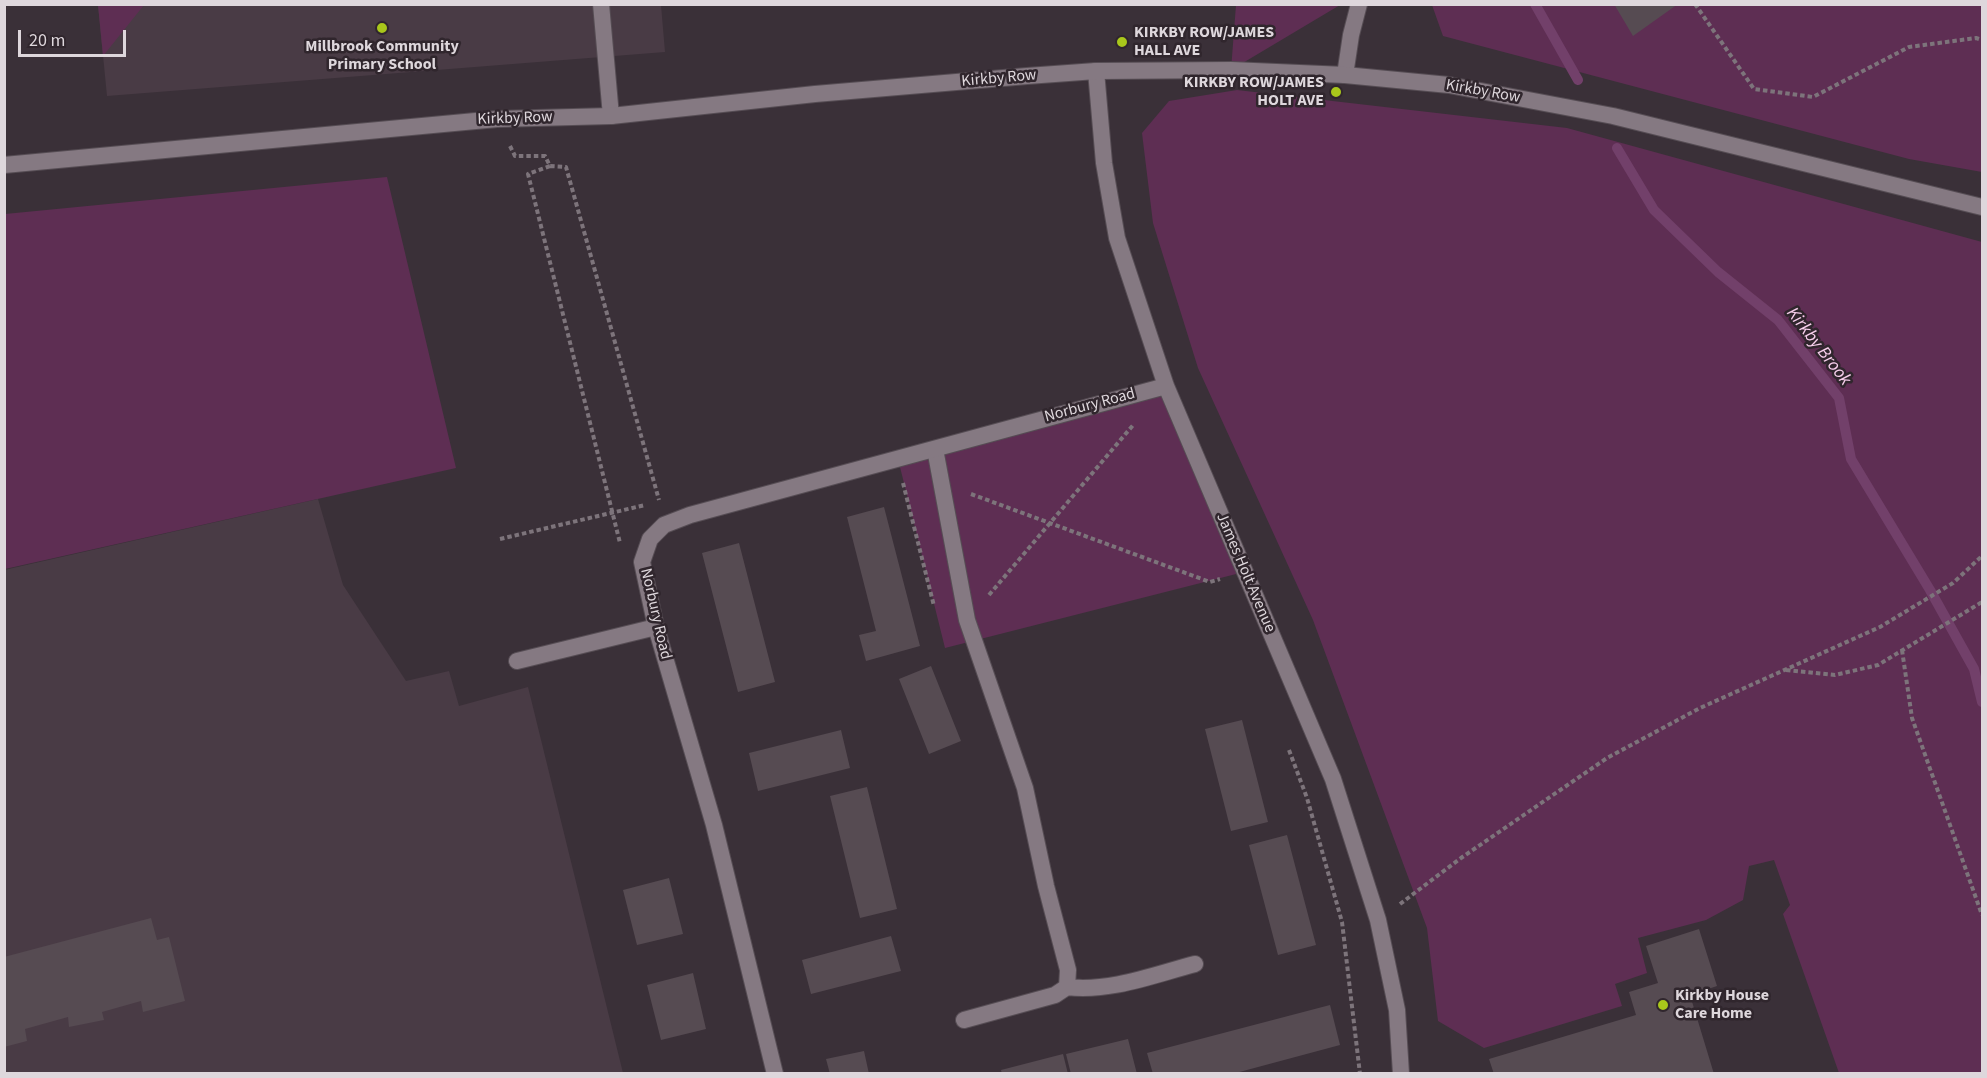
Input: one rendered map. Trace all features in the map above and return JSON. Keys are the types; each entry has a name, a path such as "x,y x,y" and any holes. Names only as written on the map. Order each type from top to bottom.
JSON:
{"street":[{"path":"601,4 610,116"},
{"path":"1346,75 1351,35 1359,4"},
{"name":"Kirkby Row","path":"4,165 496,119 610,116 815,94 1096,71 1231,70 1346,75 1449,85 1613,116 1983,207"},
{"name":"James Holt Avenue","path":"1096,71 1104,163 1117,238 1166,386 1333,779 1378,920 1397,1010 1401,1074"},
{"name":"Norbury Road","path":"775,1074 714,825 656,627 642,562 650,539 664,525 690,515 1166,386"},
{"path":"935,448 968,621 1025,788 1046,886 1068,970 1067,987"},
{"path":"517,661 656,627"},
{"path":"964,1020 1055,995 1067,987 1086,989 1112,986 1195,964"}],"path":[{"path":"1695,4 1754,89 1813,97 1910,47 1976,38 1983,40"},
{"path":"496,119 515,156 545,156 550,166"},
{"path":"644,570 621,547 528,174 550,166 566,167 664,525"},
{"path":"968,621 1145,410 1138,393"},
{"path":"898,459 936,614"},
{"path":"943,484 1210,582 1244,572"},
{"path":"500,539 659,501"},
{"path":"1378,920 1461,858 1607,758 1700,708 1880,627 1953,583 1983,556"},
{"path":"1215,569 1224,589"},
{"path":"1786,670 1835,675 1878,665 1983,602"},
{"path":"1902,650 1912,718 1983,915"},
{"path":"1286,744 1307,798 1342,922 1360,1074"}],"shaded area":[{"name":"Millbrook Community Primary School","path":"98,5 661,5 665,52 107,96"},
{"path":"98,5 144,5 103,56"},
{"path":"1236,5 1340,5 1231,70"},
{"path":"1432,5 1982,5 1982,172 1909,159 1443,36"},
{"path":"1237,90 1567,128 1982,242 1982,1073 1839,1073 1783,914 1790,905 1774,860 1749,866 1743,900 1706,920 1638,938 1647,973 1615,984 1622,1006 1484,1048 1438,1021 1427,928 1313,620 1198,368 1153,223 1142,133 1169,101"},
{"path":"387,177 456,468 5,569 5,214"},
{"path":"1166,386 1244,572 945,648 898,459"},
{"path":"318,499 343,585 406,681 449,671 459,706 528,687 623,1073 5,1073 4,570"}],"building":[{"path":"1614,4 1678,4 1633,36"},
{"path":"884,507 920,646 866,661 859,635 876,631 847,517"},
{"path":"739,543 775,682 738,692 702,553"},
{"path":"931,666 961,741 929,754 899,679"},
{"path":"1242,720 1268,822 1231,831 1205,729"},
{"path":"841,730 850,768 758,791 749,753"},
{"path":"867,787 897,909 860,918 830,796"},
{"path":"1287,835 1316,945 1278,955 1249,845"},
{"path":"669,878 683,934 637,945 623,890"},
{"path":"151,918 157,940 169,937 185,1001 143,1012 141,1001 102,1012 104,1020 69,1027 68,1017 25,1029 27,1041 4,1047 4,957"},
{"name":"Kirkby House Care Home","path":"1699,929 1717,986 1690,995 1714,1074 1494,1074 1489,1059 1636,1015 1629,992 1658,983 1646,946"},
{"path":"891,936 901,971 811,994 802,960"},
{"path":"693,973 706,1029 661,1040 647,985"},
{"path":"1330,1005 1340,1045 1232,1074 1153,1074 1147,1053"},
{"path":"1128,1039 1137,1074 1071,1074 1066,1054"},
{"path":"864,1051 869,1074 830,1074 826,1059"},
{"path":"1063,1054 1068,1074 1002,1074 1001,1070"}],"waterway":[{"path":"1535,4 1578,80"},
{"name":"Kirkby Brook","path":"1617,148 1654,210 1718,272 1778,320 1839,398 1851,459 1930,590 1974,669 1982,702"}],"place":[{"name":"Millbrook Community Primary School","path":"382,28"},
{"name":"KIRKBY ROW/JAMES HALL AVE","path":"1122,42"},
{"name":"KIRKBY ROW/JAMES HOLT AVE","path":"1336,92"},
{"name":"Kirkby House Care Home","path":"1663,1005"}]}
